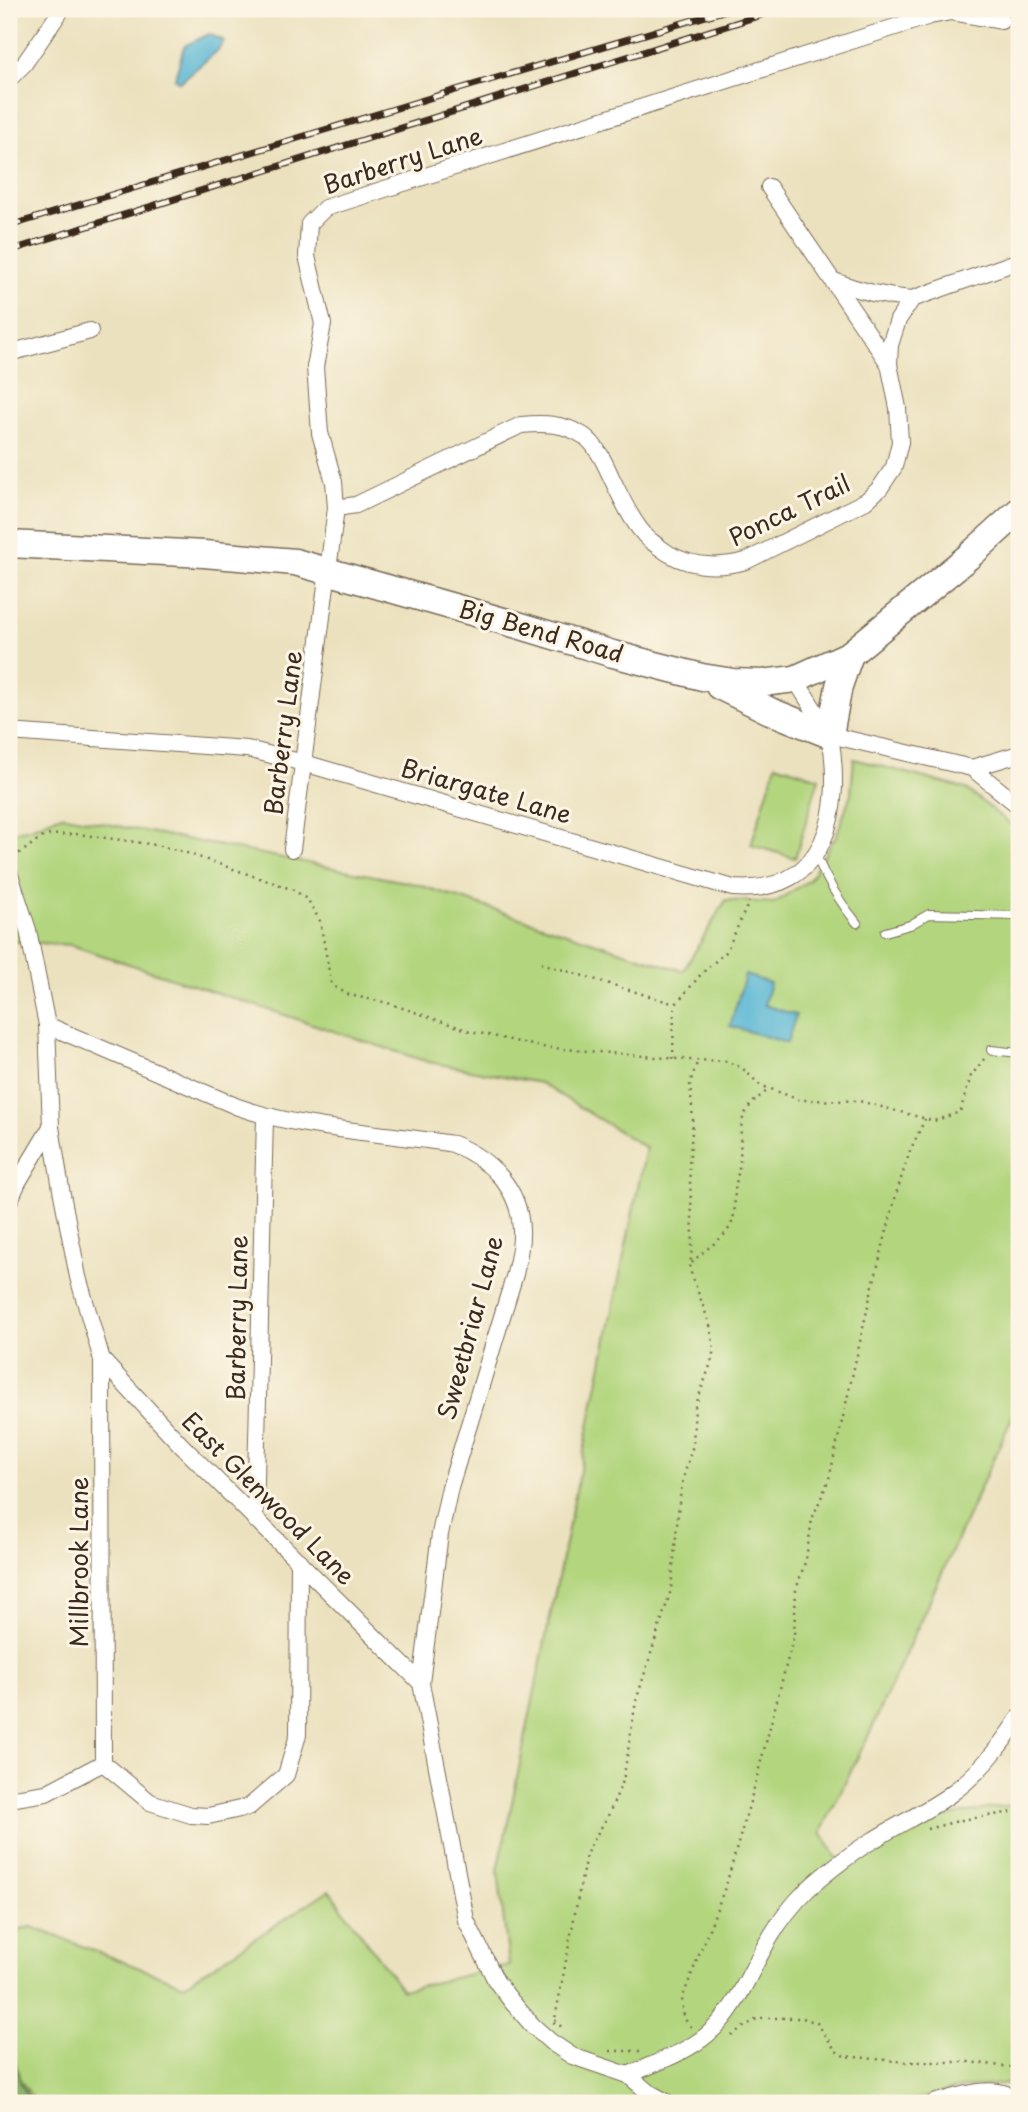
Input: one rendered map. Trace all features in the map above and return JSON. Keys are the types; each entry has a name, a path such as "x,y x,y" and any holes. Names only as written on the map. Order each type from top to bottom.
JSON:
{"main road":[{"name":"Big Bend Road","path":"9,544 295,562 702,677 762,682 795,679 850,654 968,557 1019,511"},
{"path":"702,677 770,711 830,736 839,685 850,654"}],"street":[{"path":"9,79 24,64 62,9"},
{"name":"Barberry Lane","path":"292,849 337,508 334,482 320,433 316,367 323,324 307,256 309,224 325,208 930,16 951,12 1001,20"},
{"name":"Ponca Trail","path":"769,187 889,364"},
{"path":"832,280 866,292 912,299 1019,261"},
{"name":"Ponca Trail","path":"337,508 356,505 521,425 544,423 568,427 586,438 600,455 644,535 671,557 696,564 732,565 746,561 866,501 880,488 894,467 900,436 898,408 889,364 890,345 898,320 912,299"},
{"path":"9,353 90,331"},
{"path":"795,679 830,736 972,768 1019,806"},
{"name":"Briargate Lane","path":"9,732 247,749 304,763 733,888 751,889 786,880 801,872 816,855 832,809 835,764 830,736"},
{"path":"972,768 1019,754"},
{"name":"East Glenwood Lane","path":"9,872 28,930 47,1025 51,1126 78,1277 102,1360 255,1520 421,1683"},
{"name":"Sweetbriar Lane","path":"47,1025 265,1117 453,1144 472,1152 489,1164 503,1180 519,1209 521,1231 515,1274 450,1487 440,1534 421,1683"},
{"name":"Barberry Lane","path":"255,1520 265,1117"},
{"path":"9,1202 51,1126"},
{"name":"Millbrook Lane","path":"102,1360 103,1763"},
{"path":"9,1799 46,1793 103,1763 150,1802 191,1815 208,1816 249,1807 286,1775 298,1735 299,1561"},
{"path":"421,1683 466,1920 496,1981 533,2026 551,2042 572,2056 628,2075 648,2092 668,2103"},
{"path":"628,2075 687,2049 699,2033 723,2018 770,1937 787,1912 808,1889 871,1841 948,1797 997,1751 1019,1718"},
{"path":"934,2103 968,2094 1000,2091 1006,2094 1011,2103"}],"lane":[{"path":"816,855 820,866 857,923"},
{"path":"885,932 910,925 929,914 1019,916"},
{"path":"991,1050 1019,1053"}],"path":[{"path":"9,857 22,852 40,838 65,833 156,845 206,858 294,890 308,900 320,921 331,982 349,995 388,1003 452,1026 506,1040 552,1048 673,1059 715,1059 735,1064 760,1085 800,1100 859,1101 934,1121 960,1112 971,1076 991,1050"},
{"path":"673,1059 676,1004 694,981 730,947 751,898 751,889"},
{"path":"541,963 676,1004"},
{"path":"551,2042 586,1855 607,1818 623,1781 636,1701 671,1590 678,1503 693,1445 695,1407 714,1349 710,1325 694,1283 690,1264 693,1234 689,1164 693,1121 690,1083 698,1060"},
{"path":"690,1264 723,1235 731,1224 743,1119 752,1102 770,1089"},
{"path":"699,2033 684,2018 681,2011 682,1999 726,1885 754,1788 794,1635 796,1590 806,1559 812,1520 829,1479 900,1179 925,1119"},
{"path":"924,1830 962,1820 1019,1811"},
{"path":"687,2034 699,2033 722,2040 758,2018 803,2018 817,2023 836,2051 844,2056 906,2062 969,2062 1019,2068"},
{"path":"555,2020 567,2033"},
{"path":"608,2051 643,2051"}],"green space":[{"path":"854,759 966,789 1019,831 1019,1402 873,1726 821,1832 844,1869 869,1852 922,1825 958,1814 1019,1804 1019,2082 956,2089 902,2103 36,2103 9,2063 9,1931 32,1927 184,1985 329,1890 402,1990 509,1965 498,1871 646,1148 540,1083 428,1062 71,945 9,941 9,833 33,827 61,815 416,884 683,971 726,900 774,903 809,880 837,834 851,793"},
{"path":"776,764 819,778 795,858 751,845"},
{"path":"9,2045 21,2084 32,2103 9,2103"}],"water":[{"path":"209,34 224,41 217,51 180,82 175,79 184,46"},
{"path":"745,975 770,983 764,1005 796,1015 787,1043 730,1026"}],"railway":[{"path":"9,226 730,9"},
{"path":"9,251 780,9"}]}
